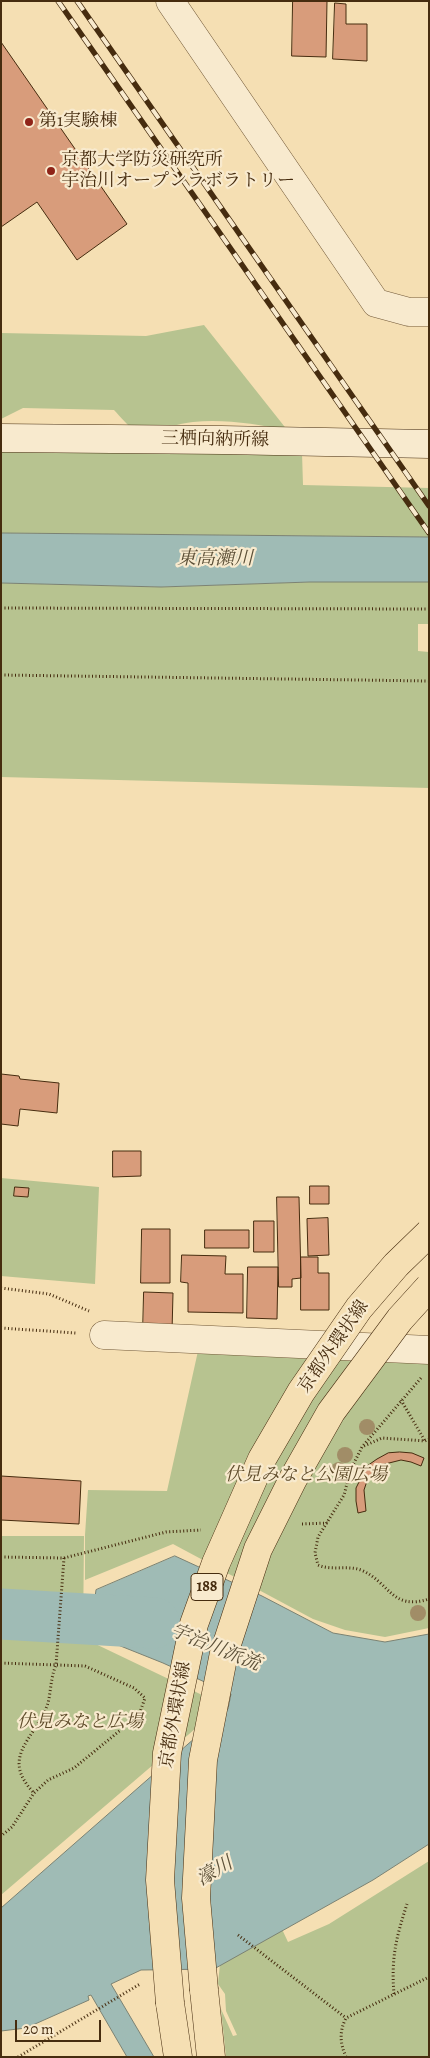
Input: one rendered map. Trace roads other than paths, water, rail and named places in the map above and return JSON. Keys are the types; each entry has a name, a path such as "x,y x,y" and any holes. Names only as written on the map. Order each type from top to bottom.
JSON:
{"main road":[{"name":"京都外環状線","path":"178,2057 170,2003 160,1880 166,1763 180,1684 194,1624 216,1563 262,1459 301,1392 359,1308 396,1265 429,1232"},
{"name":"京都外環状線","path":"211,2057 196,1898 203,1760 224,1653 258,1549 293,1479 331,1412 400,1319 429,1287"}],"street":[{"path":"170,1 376,303 409,312 429,312"},
{"name":"三栖向納所線","path":"1,438 429,444"},
{"path":"110,1335 427,1361"}],"water":[{"name":"東高瀬川","path":"1,533 429,537 429,582 310,582 161,587 1,583"},
{"name":"濠川","path":"175,1556 262,1596 333,1633 385,1642 429,1634 429,1844 373,1880 214,1969 141,1970 111,1984 154,2057 127,2057 91,1995 88,1996 89,2000 26,2028 1,2031 1,1908 228,1709 231,1694 163,1663 93,1635 93,1629 84,1629 85,1596 95,1597 96,1590"},
{"path":"1,1592 53,1594 57,1597 55,1631 51,1631 51,1634 1,1632"}],"waterway":[{"name":"宇治川派流","path":"1,1614 154,1623"}],"railway":[{"path":"58,1 429,533"},
{"path":"77,1 429,506"}],"place":[{"name":"第1実験棟","path":"29,122"},
{"name":"京都大学防災研究所 宇治川オープンラボラトリー","path":"51,171"}],"park label":[{"name":"伏見みなと公園広場","path":"306,1476"},
{"name":"伏見みなと広場","path":"80,1723"}]}
